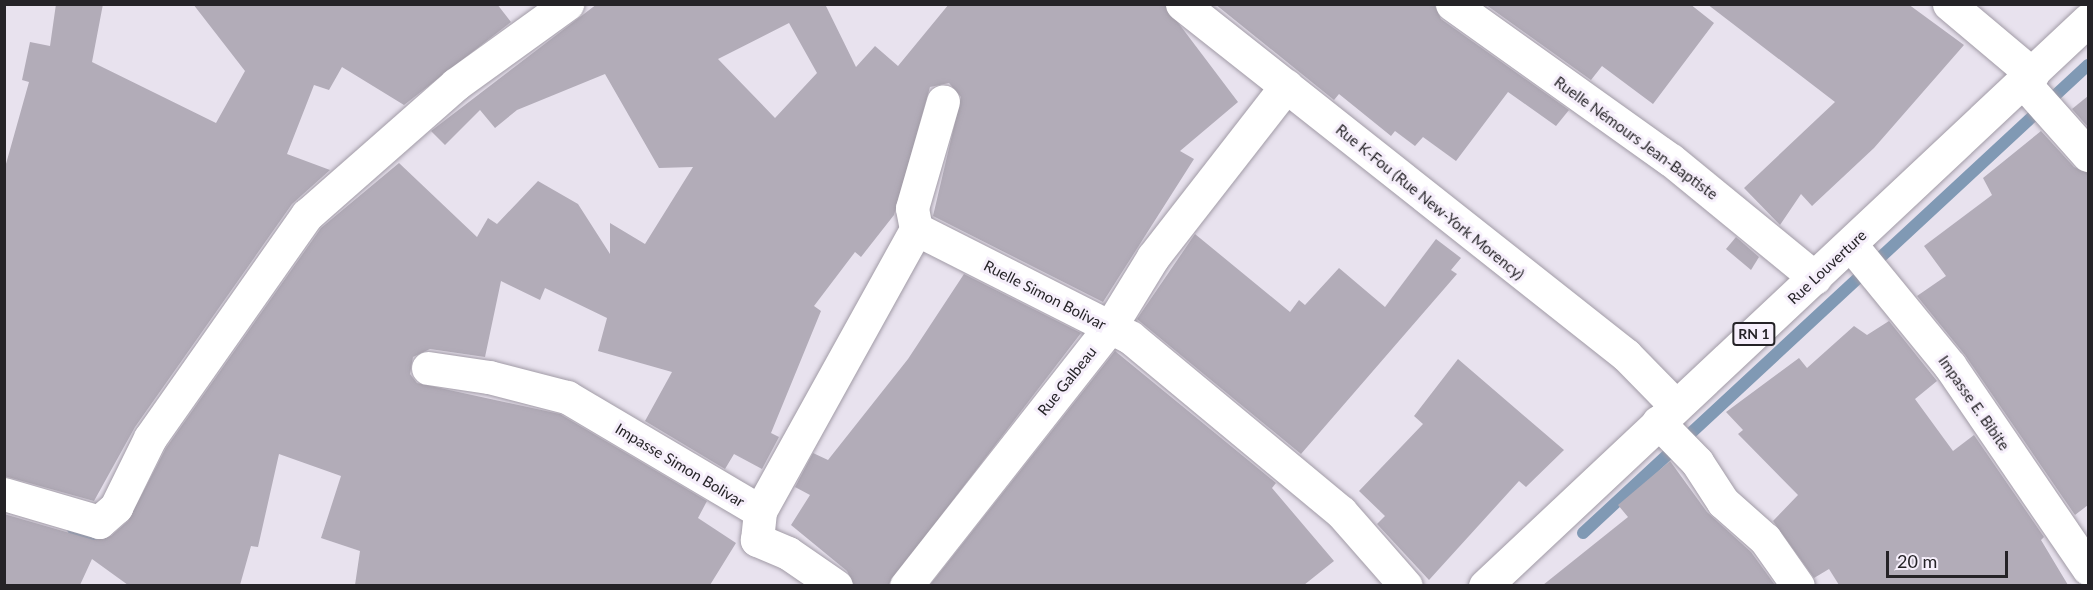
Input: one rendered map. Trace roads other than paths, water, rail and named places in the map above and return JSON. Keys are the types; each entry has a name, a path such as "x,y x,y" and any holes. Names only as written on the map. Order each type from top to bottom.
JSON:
{"street":[{"path":"4,494 99,522 116,507 150,438 306,215 456,84 567,4"},
{"name":"Rue K-Fou (Rue New-York Morency)","path":"1182,4 1626,355 1724,502 1765,540 1798,585"},
{"name":"Ruelle Némours Jean-Baptiste","path":"1452,4 1671,160 1815,278"},
{"path":"1948,4 2037,91 2088,155"},
{"name":"Rue Louverture","path":"1485,585 1674,428 1815,278 1864,259 2037,91 2088,21"},
{"name":"Rue Galbeau","path":"906,585 1110,327 1153,257 1286,86"},
{"path":"759,511 916,230 912,207 943,101"},
{"name":"Ruelle Simon Bolivar","path":"916,230 1110,327 1235,420 1341,512 1406,585"},
{"name":"Impasse E. Bibite","path":"1864,259 1950,366 2088,568"},
{"name":"Impasse Simon Bolivar","path":"428,368 489,376 567,398 759,511 757,540 836,585"}],"waterway":[{"path":"1583,533 2088,65"},
{"path":"73,529 93,539 105,526"}]}
